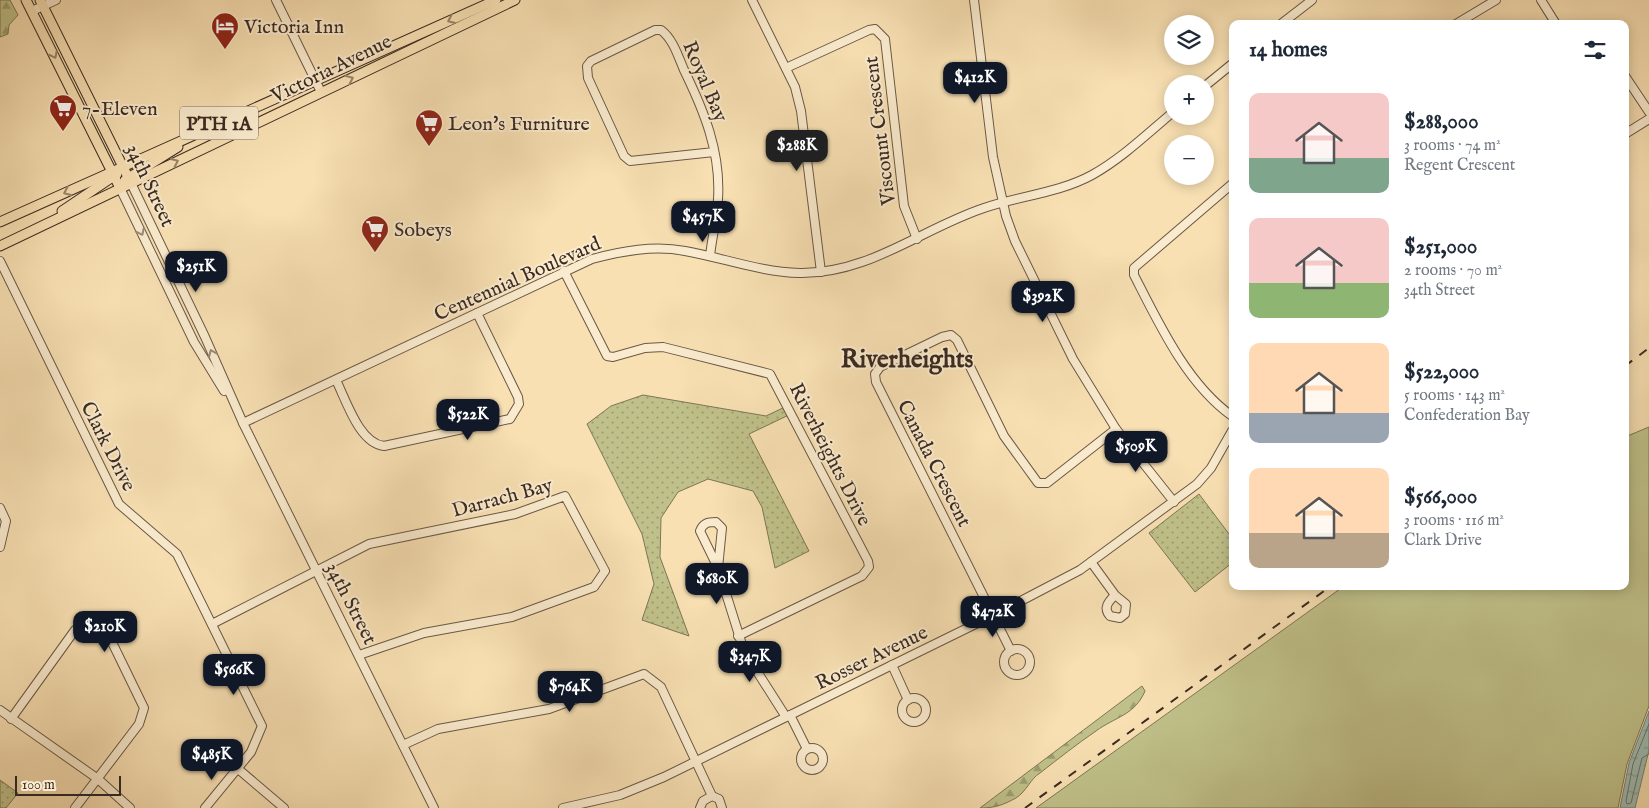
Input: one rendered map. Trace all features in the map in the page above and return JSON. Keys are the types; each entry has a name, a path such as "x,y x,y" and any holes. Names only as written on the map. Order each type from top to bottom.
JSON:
{"main road":[{"name":"34th Street","path":"26,0 120,188"},
{"name":"Victoria Avenue","path":"0,222 113,175 124,166 496,0"},
{"name":"Victoria Avenue","path":"0,246 120,188 130,180 515,0"},
{"name":"34th Street","path":"42,3 130,180"},
{"path":"62,72 74,66"},
{"path":"130,180 215,125"},
{"path":"23,235 113,175"}],"street":[{"path":"32,11 42,3 56,0"},
{"path":"276,0 321,92"},
{"path":"752,0 795,87 801,111 821,272"},
{"path":"974,0 993,157 1003,202 1015,242 1073,359 1116,430 1174,502"},
{"path":"1287,20 1312,0"},
{"path":"1463,20 1496,0"},
{"path":"1541,0 1554,20"},
{"name":"Viscount Crescent","path":"786,68 869,30 875,29 881,34 885,40 904,206 917,239"},
{"name":"Royal Bay","path":"710,256 718,200 718,173 711,133 702,107 671,40 661,30 648,32 591,61 587,66 588,78 624,156 630,160 714,152"},
{"path":"1214,79 1229,66"},
{"path":"1629,82 1649,112"},
{"path":"1629,132 1649,119"},
{"name":"Centennial Boulevard","path":"243,423 564,270 592,259 620,251 644,248 684,250 776,271 821,272 864,263 962,216 1003,202 1069,185 1092,175 1112,162 1164,120"},
{"name":"34th Street","path":"130,180 198,322 238,414"},
{"path":"1229,187 1134,268 1134,275 1168,344 1218,406 1229,414"},
{"name":"34th Street","path":"120,188 188,328 243,423 434,808"},
{"name":"Clark Drive","path":"0,261 118,504 177,554 262,726 251,752 205,808"},
{"name":"Riverheights Drive","path":"564,270 607,356 614,357 645,348 663,347 770,374 868,561 869,566 862,576 738,636"},
{"path":"336,380 364,435 378,445 404,442 510,419 518,404 518,397 477,313"},
{"path":"188,328 198,322"},
{"name":"Canada Crescent","path":"994,615 876,382 876,374 880,367 951,335 957,340 1004,436 1038,483 1047,483 1116,430"},
{"name":"Rosser Avenue","path":"563,808 595,805 696,761 994,615 1091,562 1197,484 1211,468 1229,436"},
{"name":"Darrach Bay","path":"317,571 369,544 516,514 565,496 605,571 594,587 512,617 424,633 359,655"},
{"path":"0,508 6,521 0,547"},
{"path":"718,568 722,528 716,522 710,522 704,524 700,531 718,568 738,636 754,668 788,716 807,749"},
{"path":"1091,562 1115,595"},
{"path":"212,624 317,571"},
{"path":"994,615 1012,651"},
{"path":"11,719 75,630 89,623 101,627 108,634 144,708 139,724 75,808"},
{"path":"892,665 908,700"},
{"path":"403,745 438,729 549,708 644,674 661,687 712,796 718,799 722,808"},
{"path":"0,710 98,780 130,808"},
{"path":"237,768 284,808"},
{"path":"700,808 702,801 712,796"}],"green space":[{"path":"0,0 10,0 18,15 9,25 8,34 0,37"},
{"path":"643,395 766,416 787,406 791,414 749,434 809,551 775,568 762,507 753,491 708,479 678,492 661,518 660,557 689,636 642,620 654,584 642,534 587,424 611,406"},
{"path":"1649,427 1649,706 1627,764 1618,808 1036,808 1338,590 1629,590 1629,435"},
{"path":"1199,494 1229,534 1229,565 1195,592 1149,533"},
{"path":"1142,686 1145,691 1141,699 1130,711 1103,726 1061,757 1034,778 1020,795 999,806 980,808"},
{"path":"0,780 18,793 6,808 0,808"}],"water":[{"path":"1649,711 1649,750 1635,808 1620,808 1629,763"}],"railway":[{"path":"1629,363 1649,348"},
{"path":"1025,808 1325,590"}],"place":[{"name":"Victoria Inn","path":"225,50"},
{"name":"7-Eleven","path":"63,132"},
{"name":"Leon's Furniture","path":"429,147"},
{"name":"Sobeys","path":"375,253"}],"district":[{"name":"Riverheights","path":"907,358"}]}
